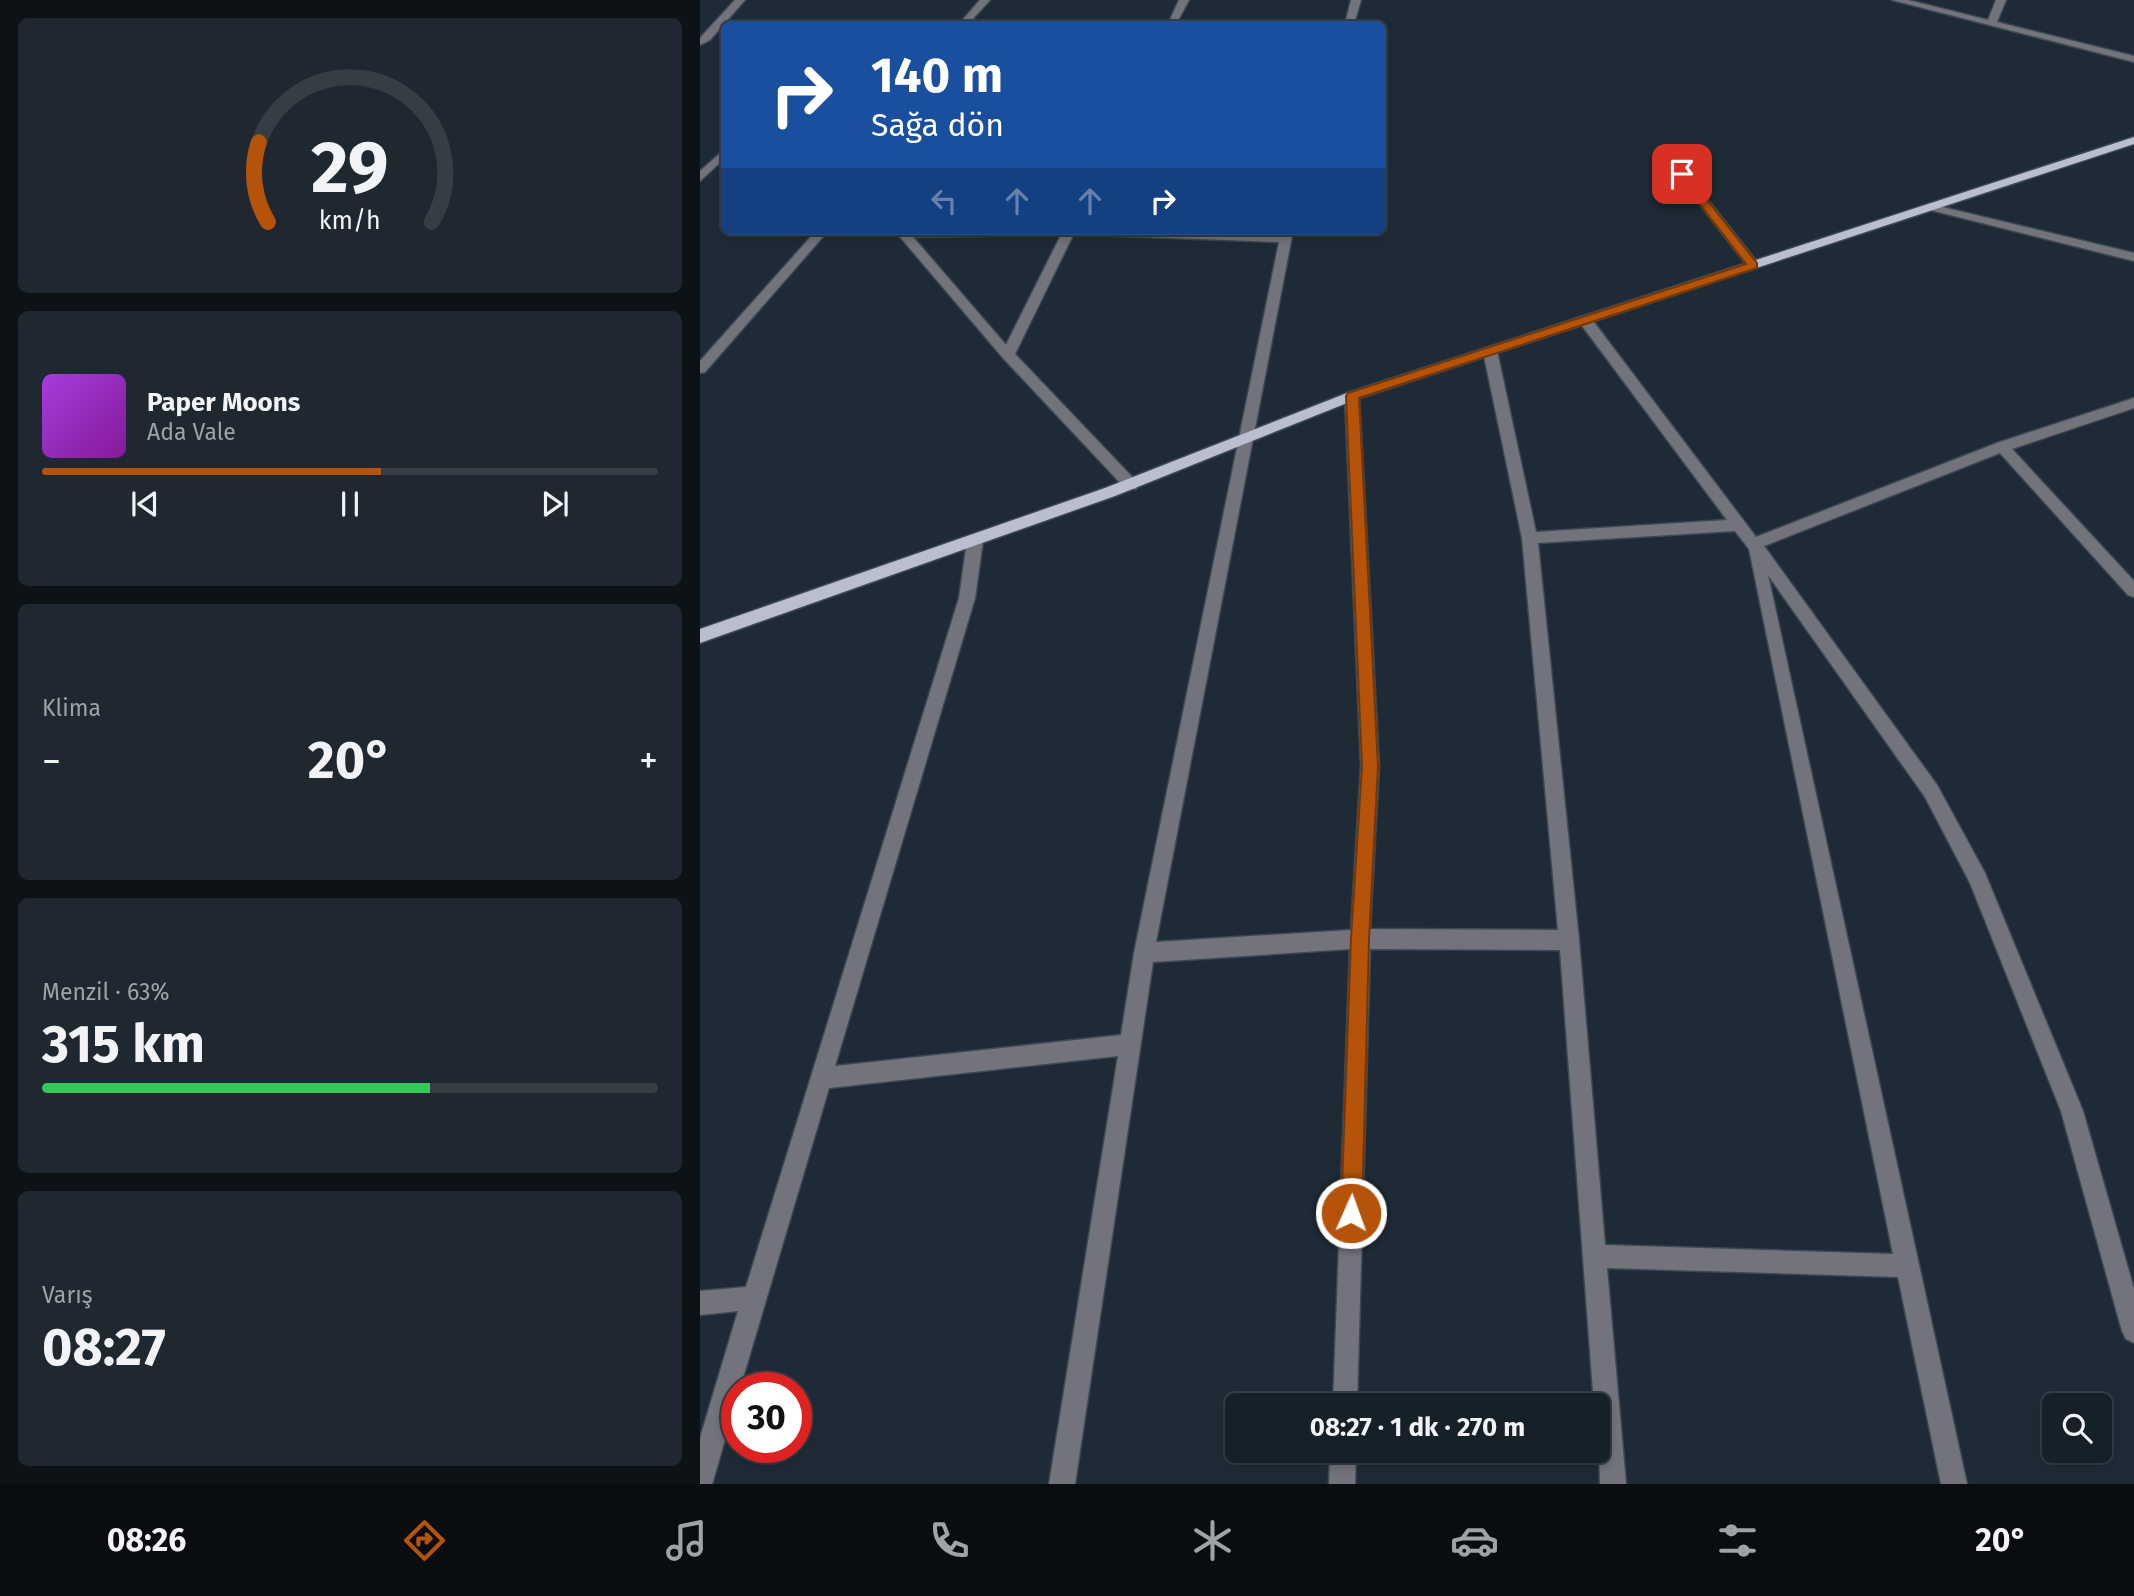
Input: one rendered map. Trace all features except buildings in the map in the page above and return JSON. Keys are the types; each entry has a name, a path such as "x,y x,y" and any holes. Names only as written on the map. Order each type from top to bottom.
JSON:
{"main road":[{"path":"700,636 1131,485 1244,442 1352,396 2134,140"}],"street":[{"path":"721,21 740,0"},
{"path":"966,21 985,0"},
{"path":"1174,21 1184,0"},
{"path":"1350,21 1356,0"},
{"path":"1897,0 2134,59"},
{"path":"1991,24 2001,0"},
{"path":"704,40 721,21"},
{"path":"2114,54 2134,46"},
{"path":"700,178 721,156"},
{"path":"1682,174 1753,265"},
{"path":"1930,207 2134,257"},
{"path":"700,369 818,235"},
{"path":"905,235 1008,355 1131,485"},
{"path":"1008,355 1067,235"},
{"path":"1062,1484 1144,953 1286,235"},
{"path":"1586,320 1753,544 1931,791 1978,879 2073,1111 2129,1296 2134,1331"},
{"path":"1490,351 1530,538 1569,940 1613,1484"},
{"path":"1345,1393 1360,939 1370,766 1352,396"},
{"path":"1753,544 2002,447 2134,403"},
{"path":"2002,447 2134,591"},
{"path":"1530,538 1739,525"},
{"path":"700,1481 753,1298 823,1077 967,598 975,541"},
{"path":"1753,544 1954,1484"},
{"path":"1144,953 1360,939 1569,940"},
{"path":"823,1077 1131,1044"},
{"path":"1594,1256 1907,1266"},
{"path":"700,1303 753,1298"},
{"path":"1342,1484 1343,1463"}],"route":[{"path":"1351,1213 1360,939 1370,766 1352,396 1753,265 1682,174"}]}
